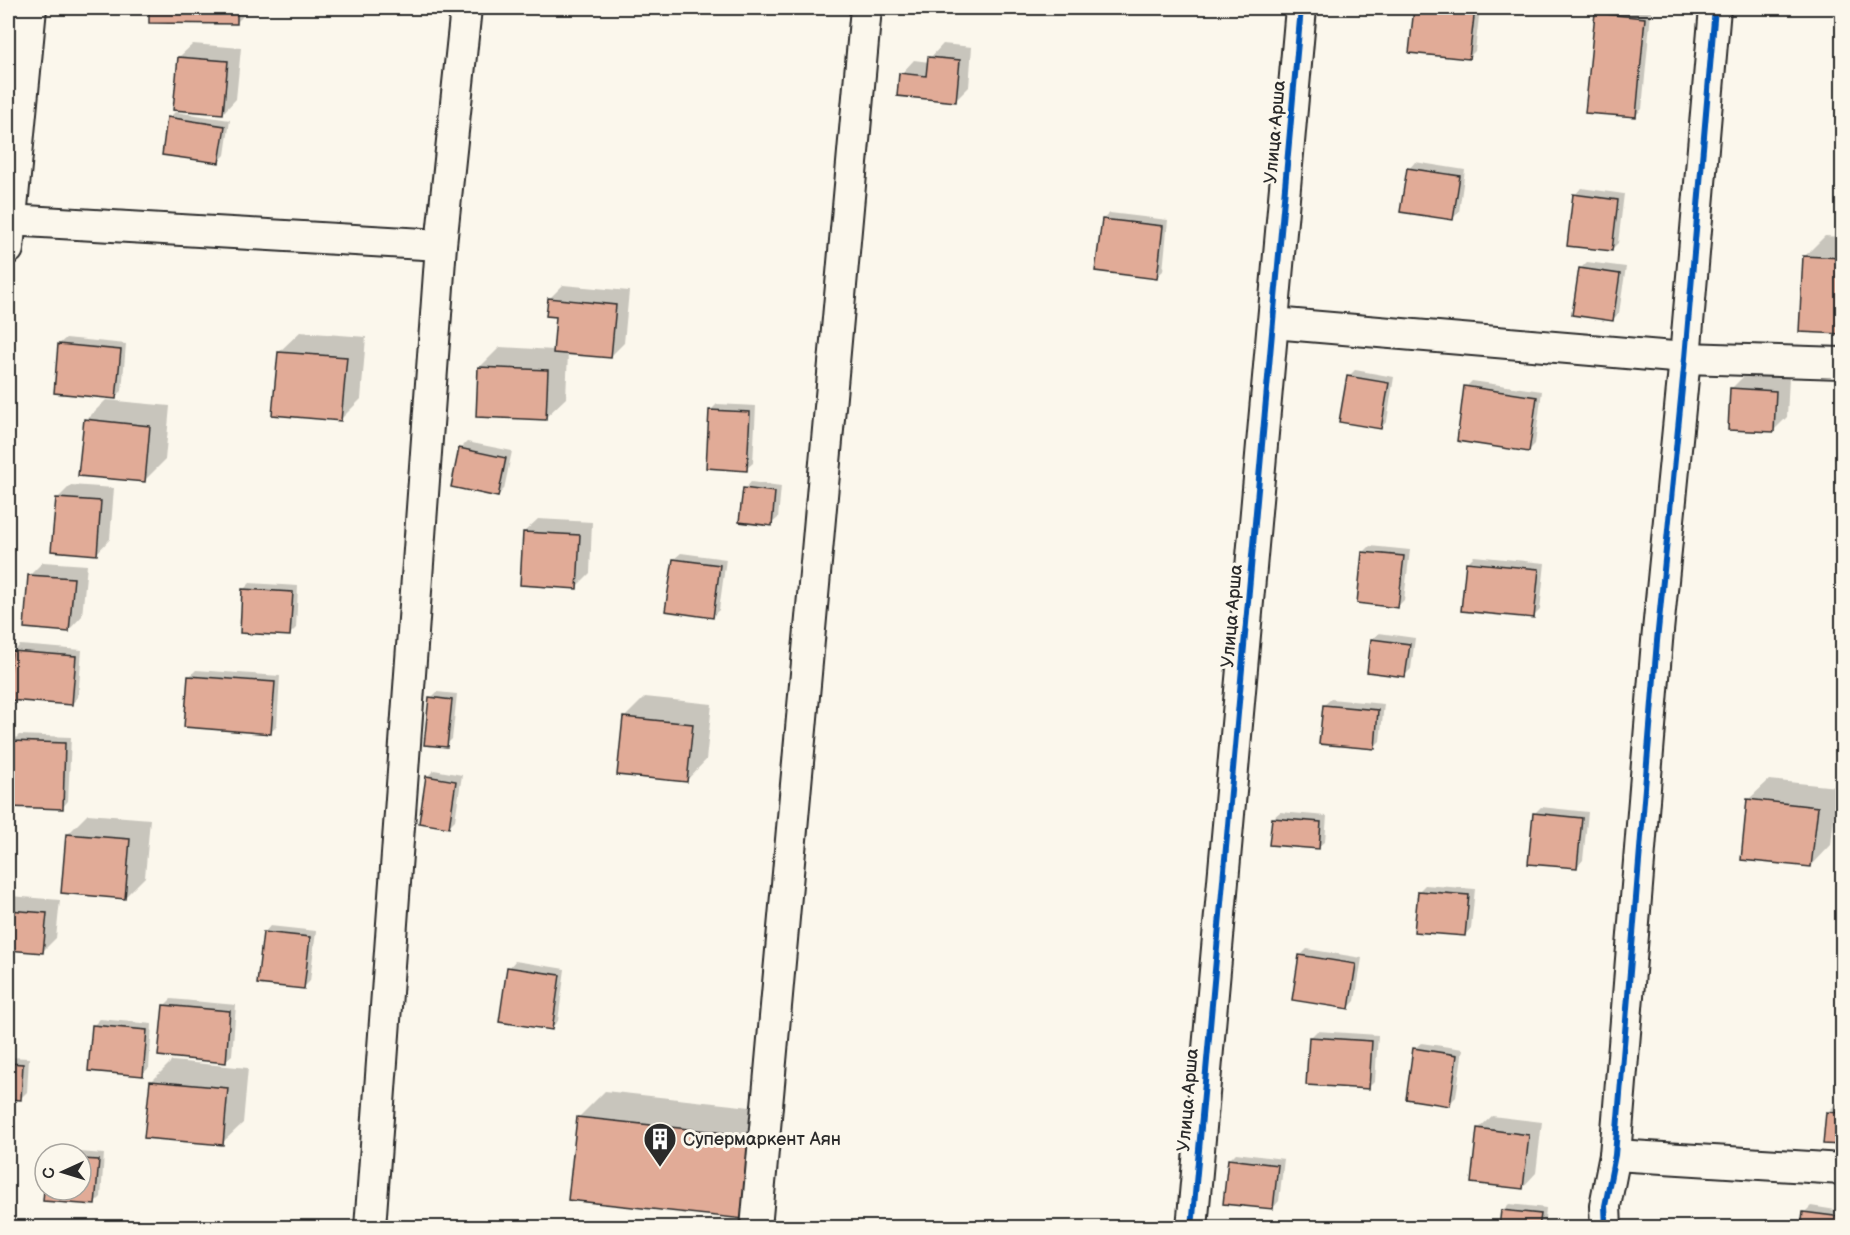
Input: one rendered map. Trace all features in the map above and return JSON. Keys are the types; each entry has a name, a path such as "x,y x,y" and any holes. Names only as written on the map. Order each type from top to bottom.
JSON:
{"street":[{"path":"31,8 8,230 441,245"},
{"path":"370,1227 441,245 466,8"},
{"path":"756,1227 866,8"},
{"name":"Улица Арша","path":"1192,1227 1301,8"},
{"path":"1606,1227 1605,1206 1615,1155 1657,640 1685,358 1715,8"},
{"path":"1273,323 1685,358 1842,363"},
{"path":"1615,1155 1842,1169"}],"building":[{"path":"149,8 237,8 237,24 149,23"},
{"path":"1414,8 1475,8 1469,59 1409,53"},
{"path":"1595,13 1645,18 1636,117 1585,113"},
{"path":"178,57 228,61 223,114 173,110"},
{"path":"928,57 960,60 956,102 897,96 899,73 926,76"},
{"path":"167,117 225,126 219,163 162,155"},
{"path":"1407,168 1460,176 1453,220 1400,212"},
{"path":"1573,194 1618,200 1612,251 1567,246"},
{"path":"1102,219 1163,226 1157,279 1095,271"},
{"path":"1803,256 1842,258 1842,334 1799,332"},
{"path":"1579,268 1620,274 1613,321 1572,315"},
{"path":"548,298 616,305 611,358 553,353 556,317 546,316"},
{"path":"58,344 121,350 116,399 54,393"},
{"path":"278,352 347,357 341,421 272,415"},
{"path":"478,367 548,370 546,420 476,417"},
{"path":"1347,376 1389,383 1381,429 1339,422"},
{"path":"1464,386 1537,397 1529,452 1457,441"},
{"path":"1730,388 1776,391 1774,432 1728,430"},
{"path":"709,410 750,412 747,471 706,468"},
{"path":"84,419 150,426 145,482 78,476"},
{"path":"459,448 506,458 498,497 451,487"},
{"path":"743,488 775,492 772,526 739,522"},
{"path":"56,498 101,501 97,555 51,551"},
{"path":"523,532 580,535 577,589 520,585"},
{"path":"1362,552 1404,556 1398,608 1357,603"},
{"path":"673,559 720,565 713,618 665,611"},
{"path":"1466,562 1539,569 1534,618 1461,611"},
{"path":"28,575 74,578 69,632 24,628"},
{"path":"242,589 293,592 290,636 240,633"},
{"path":"1371,639 1410,644 1405,677 1367,672"},
{"path":"12,651 76,656 72,705 8,700"},
{"path":"188,676 275,682 271,734 184,727"},
{"path":"429,697 452,700 447,747 424,745"},
{"path":"1323,705 1378,710 1375,749 1319,744"},
{"path":"623,717 693,724 687,782 617,775"},
{"path":"11,741 65,743 63,809 9,807"},
{"path":"1842,758 1842,798 1840,798"},
{"path":"426,776 456,781 449,828 419,823"},
{"path":"1747,799 1818,807 1811,867 1741,860"},
{"path":"1533,813 1582,818 1577,868 1528,864"},
{"path":"1272,818 1321,822 1319,849 1269,845"},
{"path":"66,834 130,839 125,899 61,893"},
{"path":"1418,891 1469,895 1465,936 1414,932"},
{"path":"8,910 47,913 43,953 8,950"},
{"path":"263,932 310,937 304,989 257,984"},
{"path":"1299,955 1356,964 1349,1009 1292,1000"},
{"path":"507,967 560,975 552,1030 499,1022"},
{"path":"163,1005 230,1011 226,1063 158,1056"},
{"path":"92,1025 147,1030 143,1076 88,1071"},
{"path":"1309,1037 1372,1041 1369,1089 1306,1085"},
{"path":"1413,1048 1457,1055 1450,1106 1406,1099"},
{"path":"8,1063 23,1064 21,1100 8,1099"},
{"path":"150,1081 228,1088 223,1145 144,1138"},
{"path":"1826,1112 1842,1113 1842,1145 1823,1144"},
{"name":"Супермаркент Аян","path":"577,1117 753,1136 744,1219 568,1200"},
{"path":"1477,1128 1529,1135 1523,1189 1471,1183"},
{"path":"1228,1159 1278,1165 1273,1209 1223,1204"},
{"path":"93,1160 99,1160 95,1205 56,1202 93,1202"},
{"path":"1501,1210 1541,1214 1539,1228 1499,1228"},
{"path":"1803,1212 1842,1217 1842,1228 1801,1228"}],"cycle path":[{"path":"1192,1228 1301,8"},
{"path":"1606,1228 1605,1206 1615,1155 1657,641 1685,358 1715,8"}],"place":[{"name":"Супермаркент Аян","path":"660,1168"}]}
